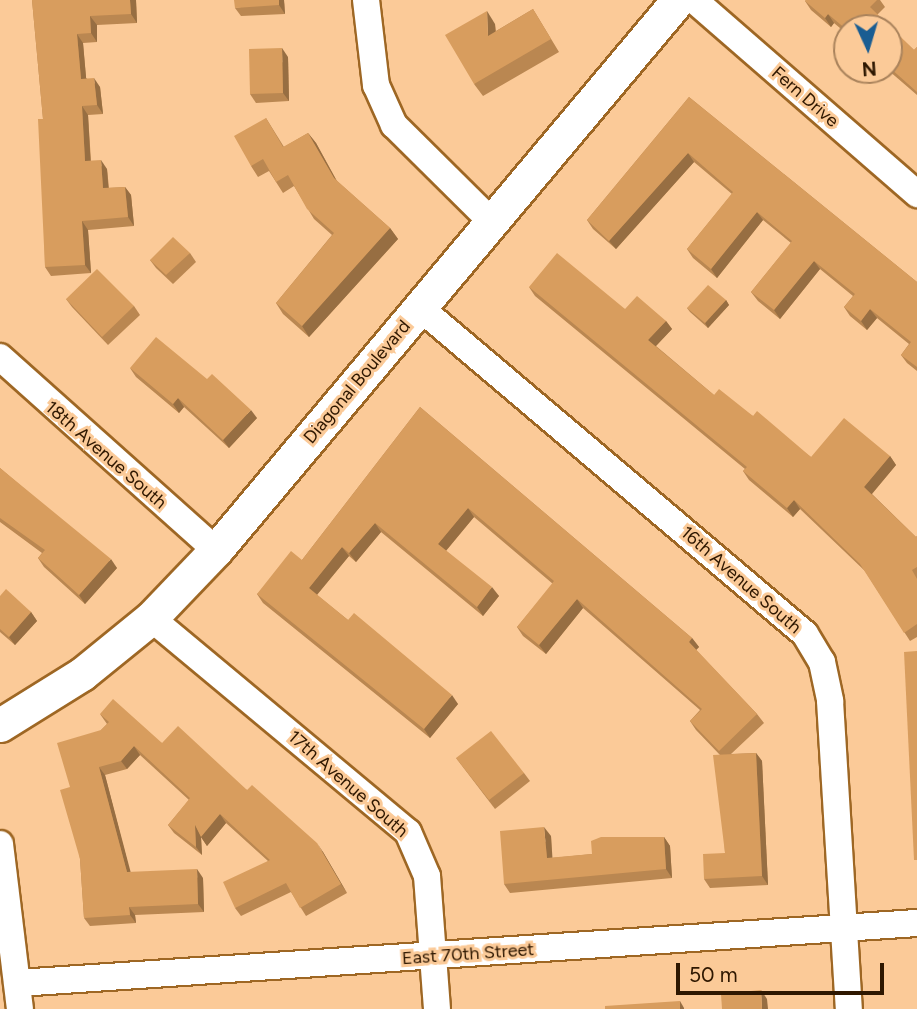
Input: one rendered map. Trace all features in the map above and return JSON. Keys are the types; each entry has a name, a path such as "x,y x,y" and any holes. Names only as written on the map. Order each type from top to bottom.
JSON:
{"street":[{"path":"366,0 376,85 394,125 492,222"},
{"name":"Diagonal Boulevard","path":"0,725 82,674 151,618 216,550 678,0"},
{"name":"Fern Drive","path":"694,0 917,194"},
{"name":"16th Avenue South","path":"419,307 805,634 822,662 830,701 849,1009"},
{"name":"18th Avenue South","path":"0,357 216,550"},
{"name":"17th Avenue South","path":"151,618 408,832 427,876 437,1009"},
{"path":"0,844 19,996"},
{"name":"East 70th Street","path":"19,996 434,957 917,923"}],"building":[{"path":"32,0 130,0 131,14 90,16 91,33 77,34 81,79 94,78 97,105 82,106 85,161 101,160 103,188 125,187 128,217 82,221 85,265 45,267 38,119 43,119"},
{"path":"234,0 279,0 279,5 235,8"},
{"path":"877,0 870,7 877,14 833,14 833,18 828,14 825,18 805,1"},
{"path":"533,9 551,39 474,84 445,35 487,11 488,36"},
{"path":"903,39 914,50 917,47 917,92 903,80"},
{"path":"282,48 283,93 250,94 249,49"},
{"path":"689,97 917,282 917,367 901,355 911,342 870,309 861,321 844,307 855,294 814,261 774,310 751,292 792,241 757,212 711,269 687,249 733,192 688,153 609,241 587,220"},
{"path":"266,118 283,147 308,133 334,178 390,228 302,326 276,303 334,233 307,209 288,175 276,182 263,159 251,166 234,136"},
{"path":"173,237 190,253 166,275 150,260"},
{"path":"557,253 625,309 637,296 666,321 648,340 714,395 719,389 753,416 757,411 811,457 844,418 890,456 864,487 917,536 917,567 912,570 917,579 917,624 904,633 860,564 794,500 787,508 743,471 747,467 529,287"},
{"path":"97,269 134,306 102,337 66,299"},
{"path":"708,285 726,300 705,323 687,308"},
{"path":"156,337 207,379 212,374 251,410 223,440 178,398 173,404 130,368"},
{"path":"420,407 692,638 689,642 757,714 719,751 690,721 702,709 577,599 539,645 517,627 554,581 468,508 438,544 492,587 477,607 375,523 349,553 342,547 309,588 348,620 354,613 452,695 424,729 257,594 291,551 302,560"},
{"path":"0,468 111,559 79,595 38,558 45,550 0,518"},
{"path":"6,589 31,612 9,637 0,629 0,596"},
{"path":"917,651 917,860 914,860 904,652"},
{"path":"113,699 162,743 178,726 247,790 252,785 317,843 341,884 300,908 286,883 235,908 223,882 270,860 220,814 201,837 195,825 196,847 168,825 190,798 134,746 121,761 99,767 127,872 197,869 198,904 129,907 130,915 84,918 80,859 60,790 70,787 57,743 101,730 109,722 100,714"},
{"path":"491,731 524,773 489,800 456,758"},
{"path":"756,753 762,876 704,879 703,854 725,853 713,755"},
{"path":"544,827 547,858 592,854 591,841 601,837 664,837 666,869 504,884 500,831"},
{"path":"761,990 762,1009 722,1009 721,994"},
{"path":"680,1001 680,1009 605,1009 605,1006"}]}
